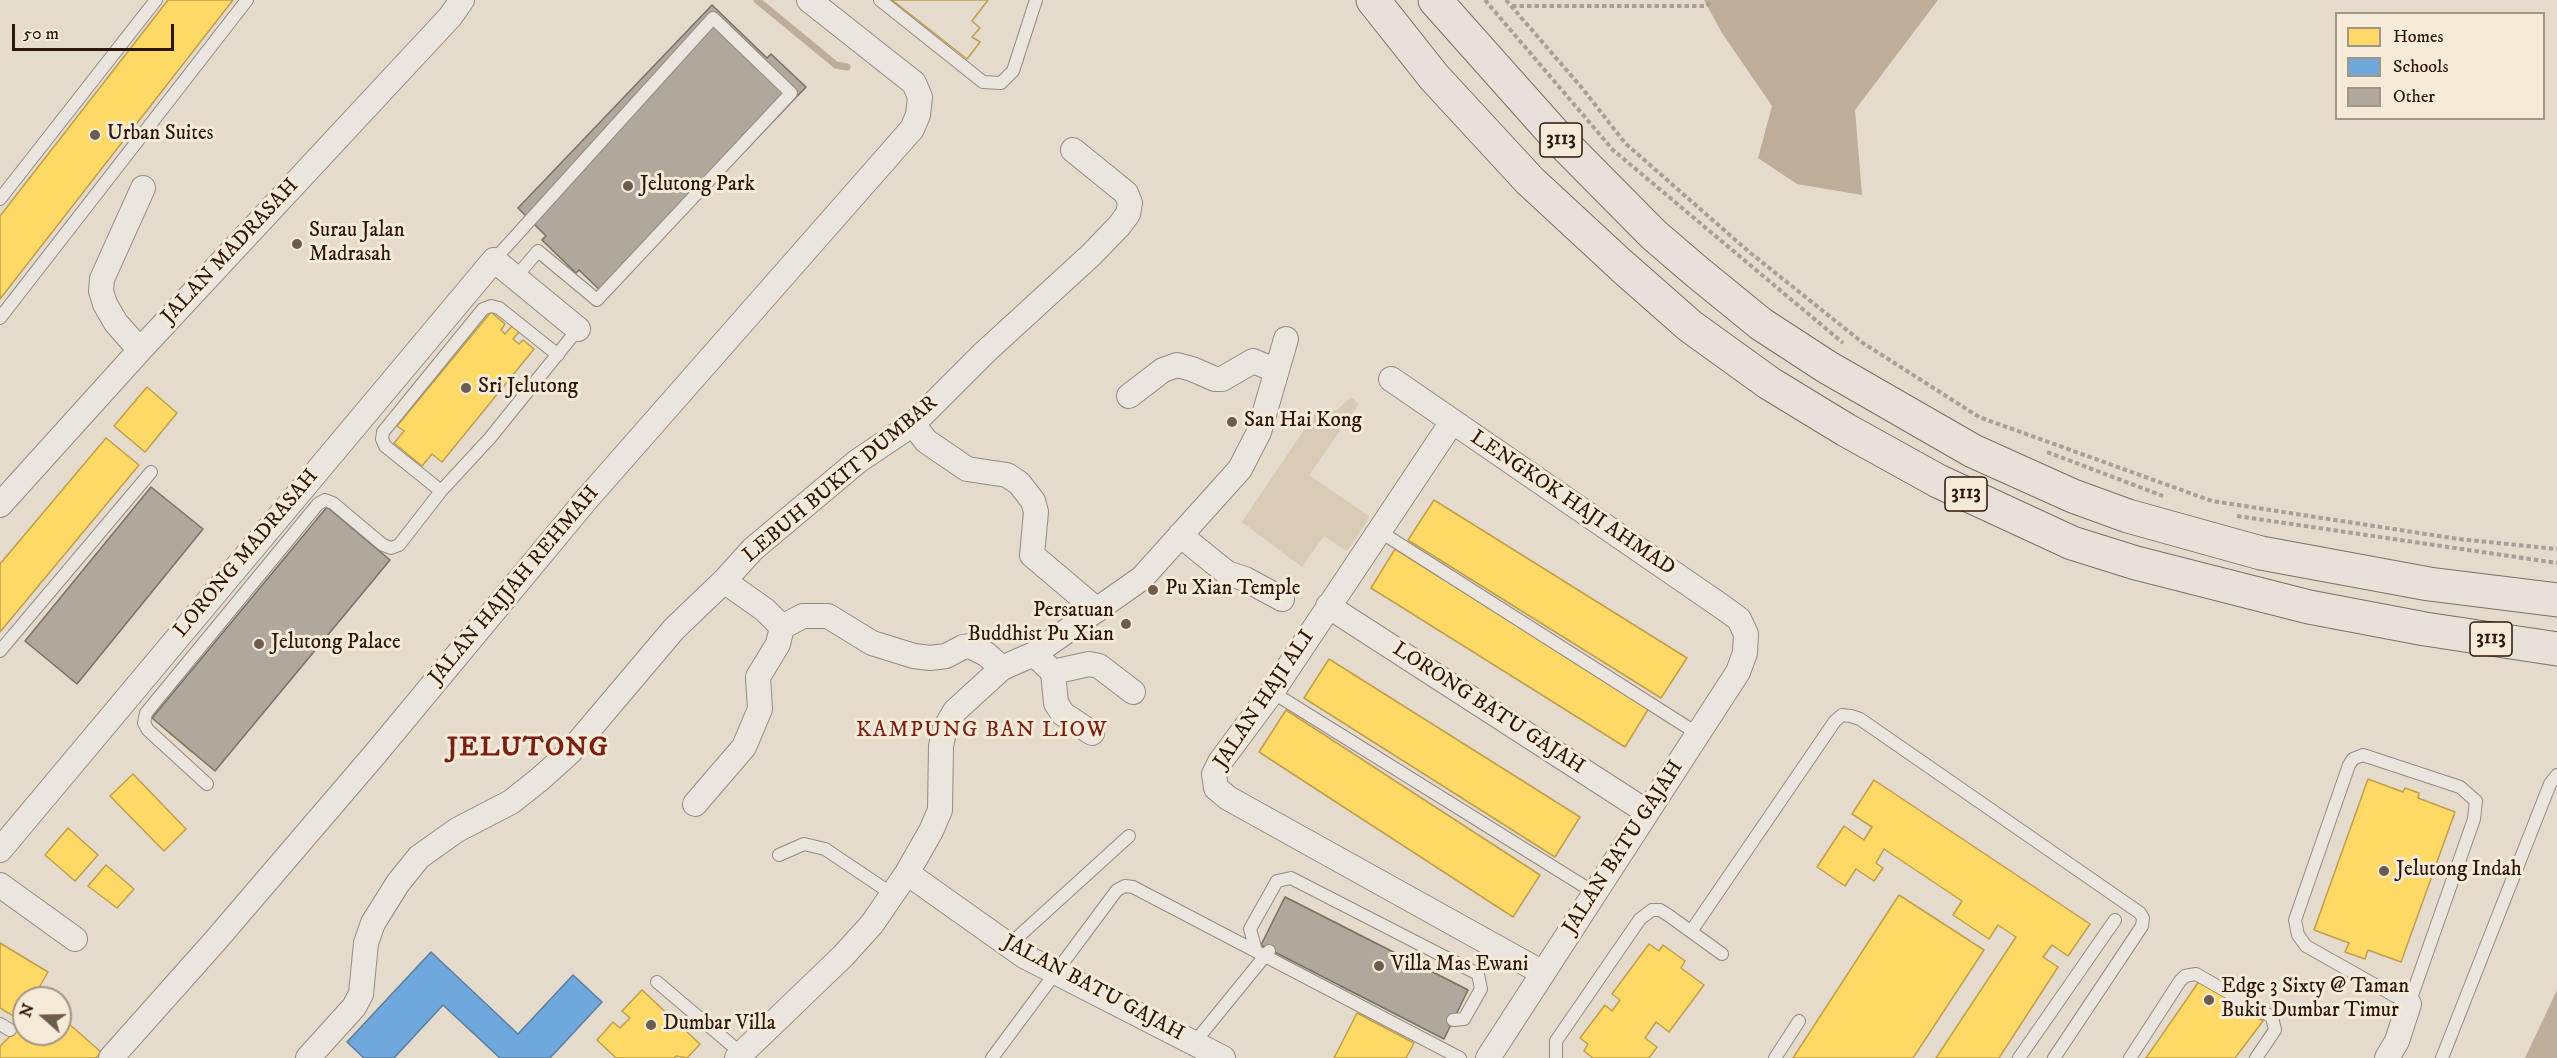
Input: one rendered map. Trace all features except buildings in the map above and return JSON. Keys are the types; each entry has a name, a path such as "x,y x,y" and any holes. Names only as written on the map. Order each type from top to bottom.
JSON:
{"highway":[{"name":"3113","path":"1373,0 1434,77 1530,181 1690,326 1769,382 1846,430 1938,481 2072,543 2136,562 2308,607 2425,629 2557,649"},
{"name":"3113","path":"1435,0 1557,137 1654,235 1696,271 1761,324 1827,367 1972,451 2073,496 2128,516 2261,553 2429,584 2557,600"}],"street":[{"name":"JALAN MADRASAH","path":"0,505 140,350 442,26 462,0"},
{"name":"JALAN HAJJAH REHMAH","path":"111,1058 216,940 376,753 586,500 912,129 918,116 921,97 914,83 810,0"},
{"name":"LEBUH BUKIT DUMBAR","path":"308,1058 354,1007 361,994 366,943 373,923 419,857 457,830 511,802 548,773 570,752 674,628 724,581 753,549 858,461 913,424 984,353 1091,255 1128,214 1130,203 1126,194 1073,150"},
{"path":"140,350 116,323 105,304 101,291 102,279 143,188"},
{"path":"494,260 578,329"},
{"name":"LORONG MADRASAH","path":"0,850 494,260"},
{"path":"739,1056 822,979 872,924 907,873 940,810 941,746 945,728 955,711 1002,668 1034,654 1142,578 1240,469 1258,432 1286,339"},
{"path":"1129,396 1163,370 1177,366 1192,369 1215,379 1222,379 1253,362 1275,370"},
{"name":"LENGKOK HAJI AHMAD","path":"1391,379 1721,606 1739,619 1746,634"},
{"name":"JALAN HAJI ALI","path":"1452,422 1272,692 1220,762 1214,774 1216,788 1228,798 1543,973"},
{"path":"913,424 926,441 967,469 1007,475 1019,483 1033,501 1036,512 1032,555 1097,610"},
{"path":"1180,535 1227,573 1245,579 1282,599"},
{"path":"724,581 765,610 782,627"},
{"name":"LORONG BATU GAJAH","path":"1328,606 1647,812"},
{"path":"695,804 744,747 760,709 758,677 778,644 782,627 803,616 828,616 872,643 914,656 930,658 946,656 970,646 986,654 1002,668"},
{"name":"JALAN BATU GAJAH","path":"1488,1058 1738,672 1745,653 1746,634"},
{"path":"1034,654 1053,672 1056,703 1063,714 1092,733"},
{"path":"1053,672 1089,664 1098,666 1133,692"},
{"name":"JALAN BATU GAJAH","path":"907,873 1008,946 1223,1058"},
{"path":"0,885 75,939"},
{"path":"2388,1058 2397,1041 2409,1004"}],"lane":[{"path":"0,199 134,37 156,0"},
{"path":"0,318 169,91 247,0"},
{"path":"880,0 983,82 1001,83 1012,71 1036,0"},
{"path":"494,260 713,18 791,93 597,300 538,251 515,278"},
{"path":"441,491 385,446 382,439 383,432 483,309 491,306 499,308 558,355"},
{"path":"207,784 148,730 144,723 146,712 318,504 325,500 333,503 383,545 391,548 399,545 441,491 490,438 578,329"},
{"path":"0,651 151,472"},
{"path":"1379,531 1698,734"},
{"path":"164,652 183,669"},
{"path":"147,674 165,690"},
{"path":"1272,692 1594,893"},
{"path":"1692,930 1835,721 1842,715 1851,716 1870,726 2140,913 2143,918 2142,926 2054,1058"},
{"path":"2363,755 2460,787 2476,801 2474,819 2409,1004 2306,946 2298,935 2295,920 2345,776 2353,759 2363,755"},
{"path":"2442,1058 2550,784 2557,775"},
{"path":"1008,946 1129,836"},
{"path":"779,855 804,844 825,849 892,894"},
{"path":"1263,952 1250,929 1277,881 1291,878 1478,974 1482,989 1464,1019 1453,1020"},
{"path":"992,1058 1117,890 1125,886 1133,887 1263,952 1460,1058"},
{"path":"1556,1058 1556,1041 1640,919 1652,910 1660,910 1692,930 1722,954"},
{"path":"2019,1058 2115,920"},
{"path":"1194,1043 1263,952"},
{"path":"2130,1058 2180,981 2185,976 2196,974 2272,1017 2276,1023 2275,1030 2256,1058"},
{"path":"657,982 739,1056"},
{"path":"1775,1058 1799,1021"}],"path":[{"path":"1485,0 1612,150 1847,347"},
{"path":"1506,0 1582,88 1625,143 1642,158 1748,251 1863,343 1979,417 2212,501 2458,539 2557,549"},
{"path":"1511,6 1707,6 1712,0"},
{"path":"2040,450 2172,499"},
{"path":"2229,515 2557,563"}],"shaded area":[{"path":"1704,0 1938,0 1855,110 1862,195 1797,184 1758,158 1772,106 1722,33"},
{"path":"1351,397 1359,404 1309,475 1370,517 1347,551 1324,536 1302,567 1242,522 1316,412 1337,410"},
{"path":"2557,990 2557,1058 2525,1058"}],"waterway":[{"path":"757,0 836,65 847,67"}],"place":[{"name":"Urban Suites","path":"95,135"},
{"name":"Jelutong Park","path":"628,186"},
{"name":"Surau Jalan Madrasah","path":"297,244"},
{"name":"Sri Jelutong","path":"466,388"},
{"name":"San Hai Kong","path":"1232,422"},
{"name":"Pu Xian Temple","path":"1153,590"},
{"name":"Persatuan Buddhist Pu Xian","path":"1126,624"},
{"name":"Jelutong Palace","path":"259,644"},
{"name":"Jelutong Indah","path":"2384,871"},
{"name":"Villa Mas Ewani","path":"1379,966"},
{"name":"Edge 3 Sixty @ Taman Bukit Dumbar Timur","path":"2209,1000"},
{"name":"Dumbar Villa","path":"651,1025"}],"district":[{"name":"KAMPUNG BAN LIOW","path":"982,731"},
{"name":"JELUTONG","path":"528,749"}]}
